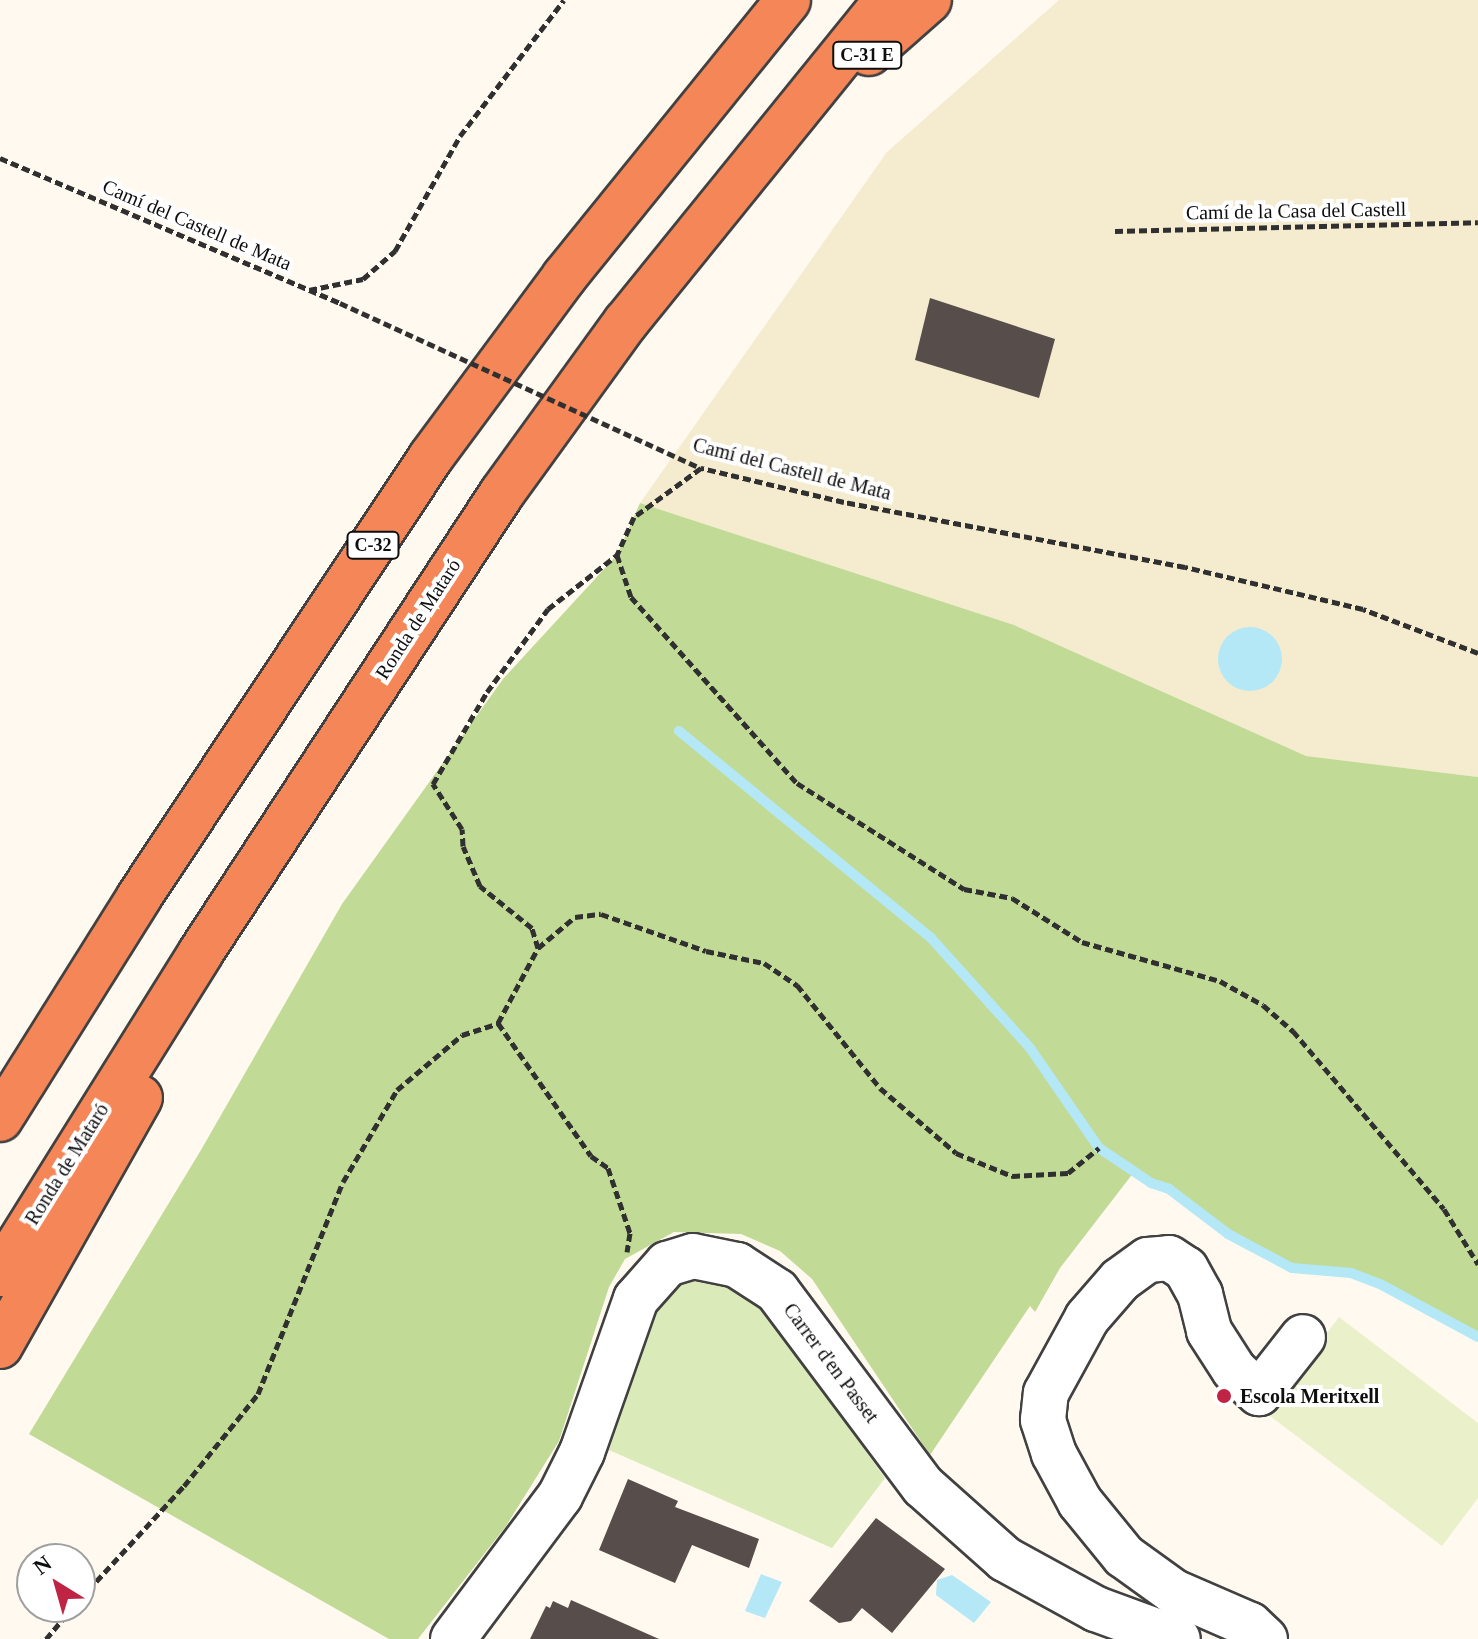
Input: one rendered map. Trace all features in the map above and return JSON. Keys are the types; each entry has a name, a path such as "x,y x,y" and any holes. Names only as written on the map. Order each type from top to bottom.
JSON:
{"highway":[{"name":"C-32","path":"0,1119 139,897 431,457 564,277 788,0"},
{"name":"Ronda de Mataró","path":"0,1274 201,952 502,493 626,322 887,0"},
{"name":"C-31 E","path":"800,105 894,35 929,0"},
{"path":"0,1346 148,1083 201,952"}],"street":[{"name":"Carrer d'en Passet","path":"453,1639 560,1496 582,1452 636,1299 667,1264 693,1256 737,1265 777,1291 923,1486 1005,1559 1096,1609 1178,1639"},
{"path":"1265,1639 1250,1625 1174,1592 1124,1556 1080,1502 1054,1454 1043,1420 1046,1393 1087,1318 1120,1280 1148,1260 1169,1258 1186,1269 1200,1294 1209,1331 1234,1370 1259,1393 1303,1337"}],"path":[{"path":"309,290 363,279 395,251 460,136 564,0"},
{"name":"Camí del Castell de Mata","path":"0,158 340,303 701,468 844,502 1185,567 1363,609 1478,653"},
{"name":"Camí de la Casa del Castell","path":"1115,231 1478,222"},
{"path":"538,948 532,928 504,911 480,886 463,846 462,829 433,784 487,692 548,609 617,555 634,517 701,468"},
{"path":"617,555 631,597 797,783 964,889 1012,898 1082,942 1220,981 1263,1005 1293,1031 1444,1209 1478,1264"},
{"path":"96,1582 184,1486 258,1394 343,1182 397,1090 462,1035 498,1023 538,948 575,917 601,914 706,951 764,963 797,985 880,1088 956,1153 1012,1176 1068,1173 1099,1148"},
{"path":"498,1023 591,1156 608,1168 630,1233 625,1259"},
{"path":"46,1639 60,1623"}],"shaded area":[{"path":"1059,0 1478,0 1478,777 1306,756 1014,625 640,503 887,152"}],"green space":[{"path":"640,503 1014,625 1306,756 1478,777 1478,1337 1380,1284 1351,1273 1292,1268 1228,1234 1169,1189 1134,1172 1060,1268 1035,1312 1030,1306 930,1455 812,1279 780,1251 741,1234 674,1232 625,1259 609,1287 559,1441 506,1526 418,1639 389,1639 29,1434 201,1150 342,904 503,679 617,555"},
{"path":"692,1276 730,1281 763,1308 885,1478 832,1548 609,1450 661,1294 672,1282"},
{"path":"1339,1317 1478,1423 1478,1498 1442,1546 1266,1413"}],"water":[{"path":"1250,627 1268,633 1276,641 1282,659 1276,677 1268,685 1250,691 1232,685 1224,677 1218,659 1224,641 1232,633"},
{"path":"761,1574 782,1582 765,1618 745,1611"},
{"path":"952,1575 991,1602 974,1623 936,1595 937,1580"}],"building":[{"path":"930,298 1055,339 1039,398 915,360"},
{"path":"628,1479 678,1501 675,1507 759,1539 749,1568 692,1545 675,1583 599,1550"},
{"path":"876,1518 945,1569 892,1633 862,1608 851,1621 839,1623 809,1601"},
{"path":"571,1600 659,1639 530,1639 546,1606 550,1608 553,1601 568,1608"}],"waterway":[{"path":"679,731 931,938 1030,1048 1099,1148 1151,1183 1169,1189 1228,1234 1292,1268 1351,1273 1380,1284 1478,1337"}],"place":[{"name":"Escola Meritxell","path":"1224,1396"}]}
